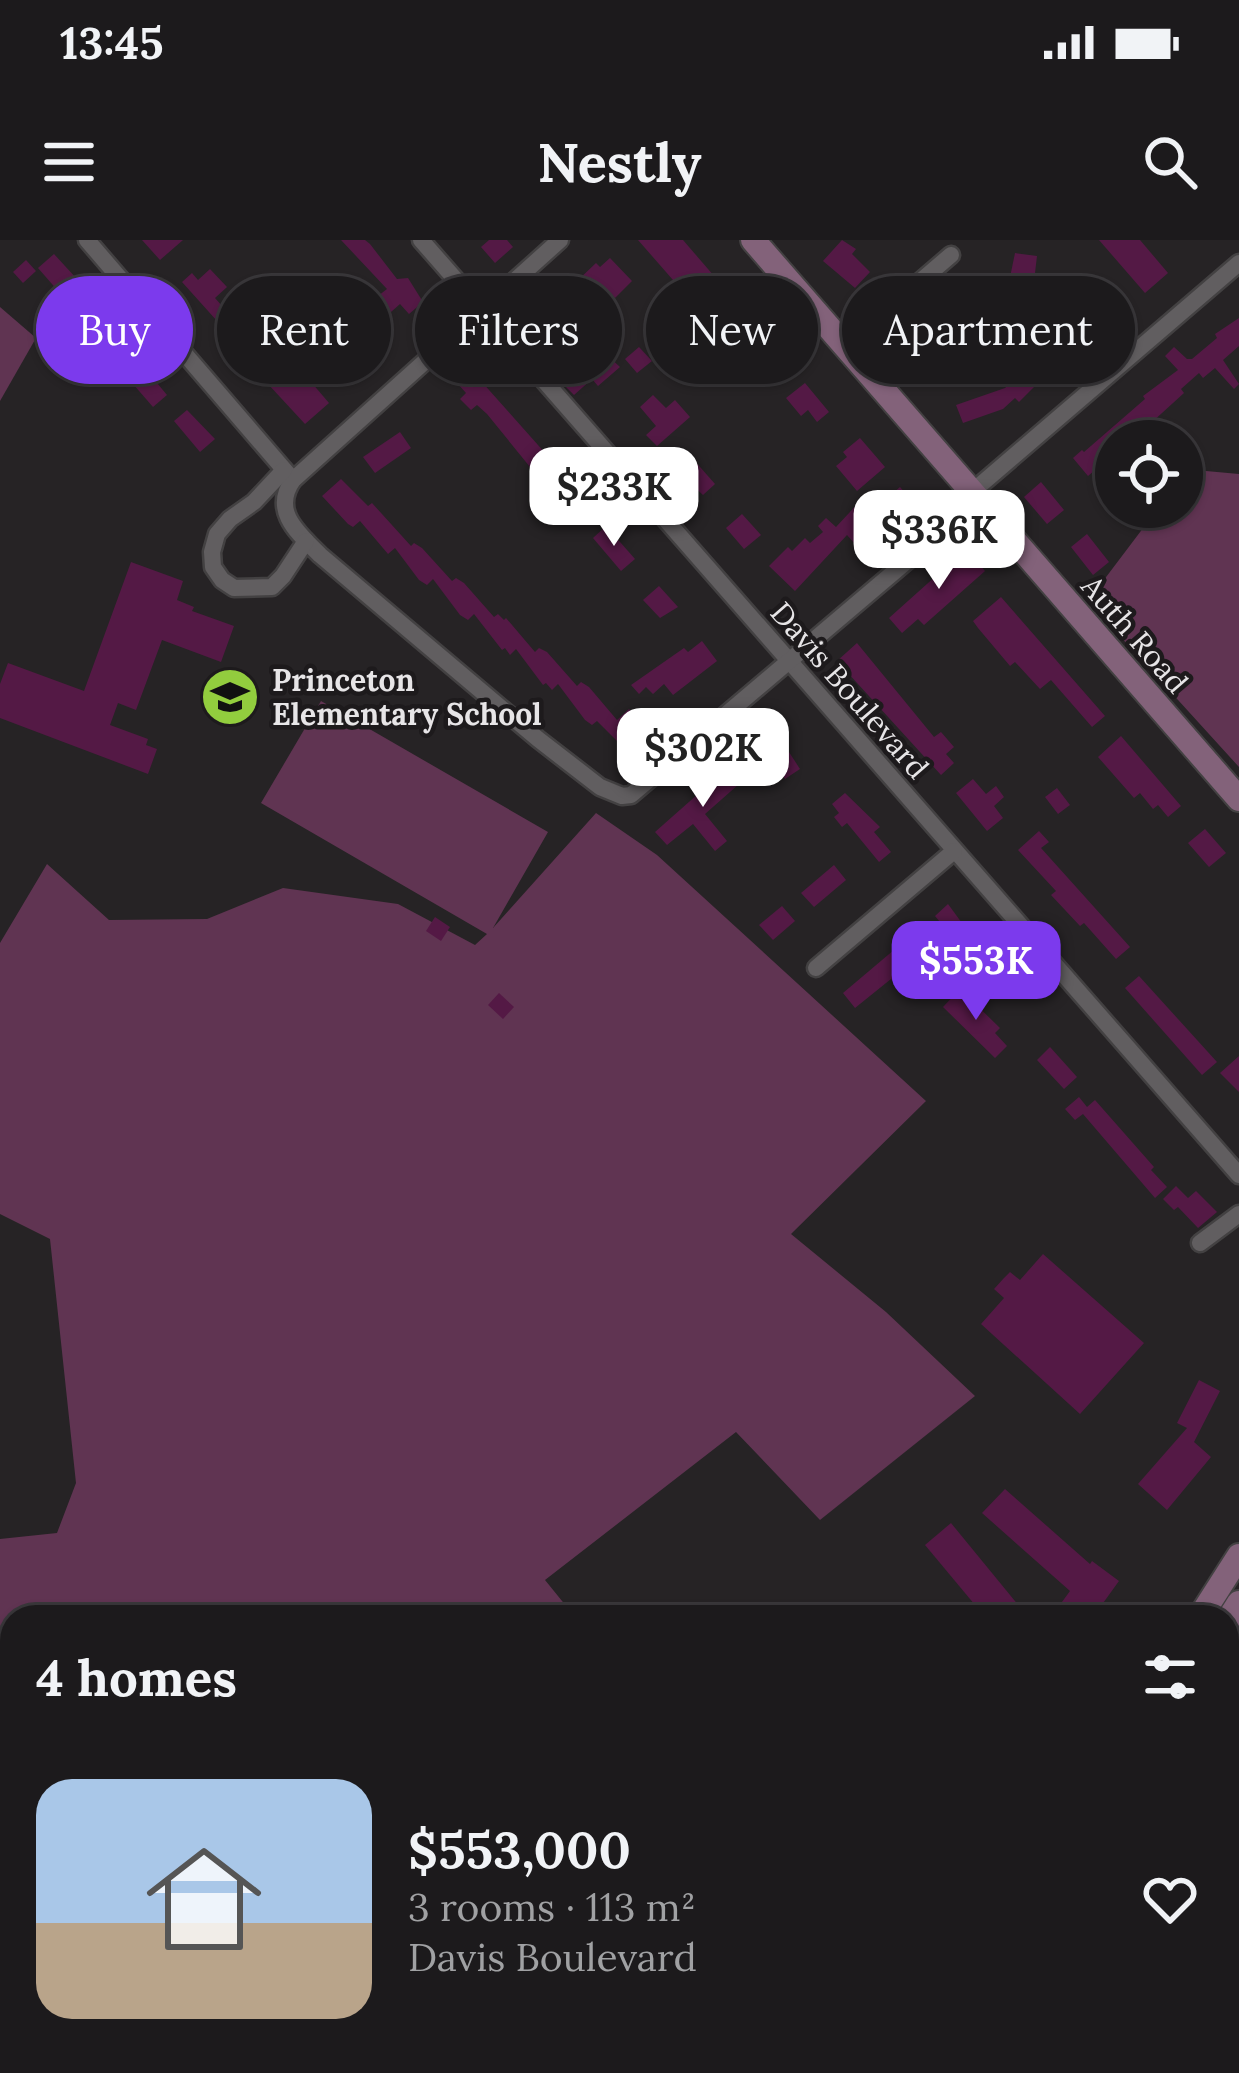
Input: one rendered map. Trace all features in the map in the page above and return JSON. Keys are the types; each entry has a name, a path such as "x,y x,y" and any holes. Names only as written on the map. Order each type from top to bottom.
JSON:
{"main road":[{"name":"Auth Road","path":"753,240 842,343"},
{"name":"Auth Road","path":"878,384 1239,799"},
{"path":"1208,1605 1239,1556"}],"street":[{"path":"87,240 288,475"},
{"name":"Davis Boulevard","path":"422,240 453,276"},
{"path":"519,276 560,240"},
{"path":"927,276 951,255"},
{"path":"288,475 285,514 306,541 538,739 600,787 631,795 1239,263"},
{"path":"306,541 272,587 234,588 213,567 217,533 415,366"},
{"name":"Davis Boulevard","path":"547,384 1239,1174"},
{"path":"816,968 954,850"},
{"path":"1200,1244 1239,1214"}],"shaded area":[{"path":"0,307 36,338 0,401"},
{"path":"1203,471 1239,474 1239,767 1088,601 1143,528 1203,528"},
{"path":"321,701 548,832 493,928 596,813 657,855 926,1101 791,1234 886,1312 975,1396 820,1520 736,1432 545,1580 565,1605 0,1605 0,1539 57,1533 76,1483 50,1239 0,1214 0,943 47,864 109,920 207,919 283,888 398,904 475,945 487,934 261,803"}],"building":[{"path":"142,240 183,240 160,260"},
{"path":"341,240 365,240 397,279 408,278 415,289 415,309 409,314 400,304 391,312 391,276 375,276"},
{"path":"489,240 507,240 513,247 495,263 481,247"},
{"path":"638,240 683,240 714,276 670,276"},
{"path":"842,240 856,249 852,254 870,272 842,277 823,261"},
{"path":"1099,240 1140,240 1168,273 1145,293"},
{"path":"1015,253 1037,256 1035,276 1010,276"},
{"path":"54,254 74,276 45,276 38,268"},
{"path":"610,258 632,281 622,291 622,276 582,276 596,263 600,267"},
{"path":"26,260 36,271 23,283 13,272"},
{"path":"210,269 217,276 217,321 193,294 193,276 189,276 192,273 198,280"},
{"path":"1239,318 1239,346 1223,360 1239,384 1234,389 1215,368 1203,378 1199,373 1154,420 1121,420 1178,370 1165,356 1174,347 1192,359 1217,338 1215,334"},
{"path":"639,347 646,355 646,366 637,373 625,359"},
{"path":"133,384 158,384 167,395 153,407"},
{"path":"268,384 313,384 329,403 305,424"},
{"path":"458,384 484,384 546,454 530,467 487,414 477,405 471,410 460,399 466,393"},
{"path":"569,384 586,384 574,395 566,387"},
{"path":"806,384 829,412 817,422 808,410 801,416 786,398"},
{"path":"1037,384 1019,402 1015,398 1003,409 963,423 956,405 1005,388"},
{"path":"653,395 666,408 675,400 690,417 657,446 646,435 656,426 640,407"},
{"path":"187,410 215,439 200,452 174,421"},
{"path":"400,432 411,448 375,473 363,457"},
{"path":"860,438 885,467 857,491 836,466 847,457 843,452"},
{"path":"1095,442 1095,470 1088,476 1073,458"},
{"path":"693,459 715,484 703,495 678,472"},
{"path":"562,474 588,505 572,519 545,488"},
{"path":"341,479 368,506 372,503 411,546 422,548 452,581 456,578 464,583 494,617 506,618 535,652 539,648 547,652 577,686 581,682 589,687 617,720 629,709 650,732 628,752 597,721 592,725 585,720 558,684 552,690 543,685 516,649 510,655 474,614 468,620 460,615 433,579 427,585 419,580 395,548 388,554 360,521 353,527 348,524 322,496"},
{"path":"1041,482 1064,510 1047,524 1024,497"},
{"path":"900,487 913,502 874,536 869,531 855,544 847,535 795,591 769,566 788,547 792,551 805,538 810,543 823,532 818,526 826,518 836,527 863,498 874,510"},
{"path":"742,514 761,535 744,549 726,528"},
{"path":"606,526 635,559 621,571 593,538"},
{"path":"1087,534 1109,562 1093,575 1071,547"},
{"path":"966,549 985,571 924,625 918,619 902,633 889,618"},
{"path":"131,562 183,581 177,600 194,607 192,611 234,626 221,662 162,640 136,710 118,703 110,725 148,739 146,745 157,749 148,774 0,718 0,684 8,663 84,691"},
{"path":"659,586 678,607 660,618 643,600"},
{"path":"1001,597 1105,716 1092,727 1051,680 1040,689 1015,662 1010,666 973,621"},
{"path":"702,641 717,661 673,695 664,684 653,694 646,687 639,694 631,685 684,648 688,652"},
{"path":"857,643 934,737 941,732 954,747 946,754 954,763 941,775 837,661"},
{"path":"776,732 800,769 785,779 760,743"},
{"path":"1121,736 1181,806 1168,817 1158,805 1153,809 1140,793 1134,798 1098,757"},
{"path":"733,763 747,777 705,814 727,841 715,851 693,824 667,845 655,832"},
{"path":"973,779 986,794 996,786 1004,797 994,806 1003,818 987,831 956,793"},
{"path":"1057,788 1070,805 1058,814 1045,797"},
{"path":"845,793 880,827 874,832 891,852 879,862 847,823 842,827 834,817 839,813 832,804"},
{"path":"1205,829 1226,853 1209,867 1188,843"},
{"path":"1039,831 1049,842 1041,848 1130,947 1116,959 1051,895 1056,891 1018,850"},
{"path":"834,865 846,880 814,907 801,893"},
{"path":"948,904 981,949 970,958 935,916"},
{"path":"782,906 795,921 773,940 759,925"},
{"path":"435,917 450,927 441,941 426,931"},
{"path":"901,944 910,955 905,959 919,976 901,990 891,979 855,1008 843,993"},
{"path":"1139,976 1217,1062 1202,1075 1125,988"},
{"path":"960,989 1000,1028 995,1033 1007,1046 995,1058 943,1007"},
{"path":"499,993 514,1007 503,1019 488,1005"},
{"path":"1050,1047 1077,1077 1064,1089 1037,1060"},
{"path":"1239,1056 1239,1092 1220,1073"},
{"path":"1079,1097 1087,1107 1095,1100 1154,1167 1151,1170 1167,1187 1155,1198 1083,1114 1075,1120 1065,1109"},
{"path":"1176,1186 1188,1198 1196,1191 1217,1212 1198,1228 1163,1199"},
{"path":"1043,1254 1144,1343 1080,1414 981,1324 1004,1298 994,1289 1010,1272 1020,1280"},
{"path":"1199,1380 1220,1391 1194,1442 1211,1457 1167,1510 1138,1484 1187,1428 1177,1423"},
{"path":"1005,1489 1090,1564 1119,1581 1102,1605 1060,1605 1070,1591 982,1513"},
{"path":"951,1523 1018,1605 975,1605 925,1545"}],"place":[{"name":"Princeton Elementary School","path":"230,697"}]}
